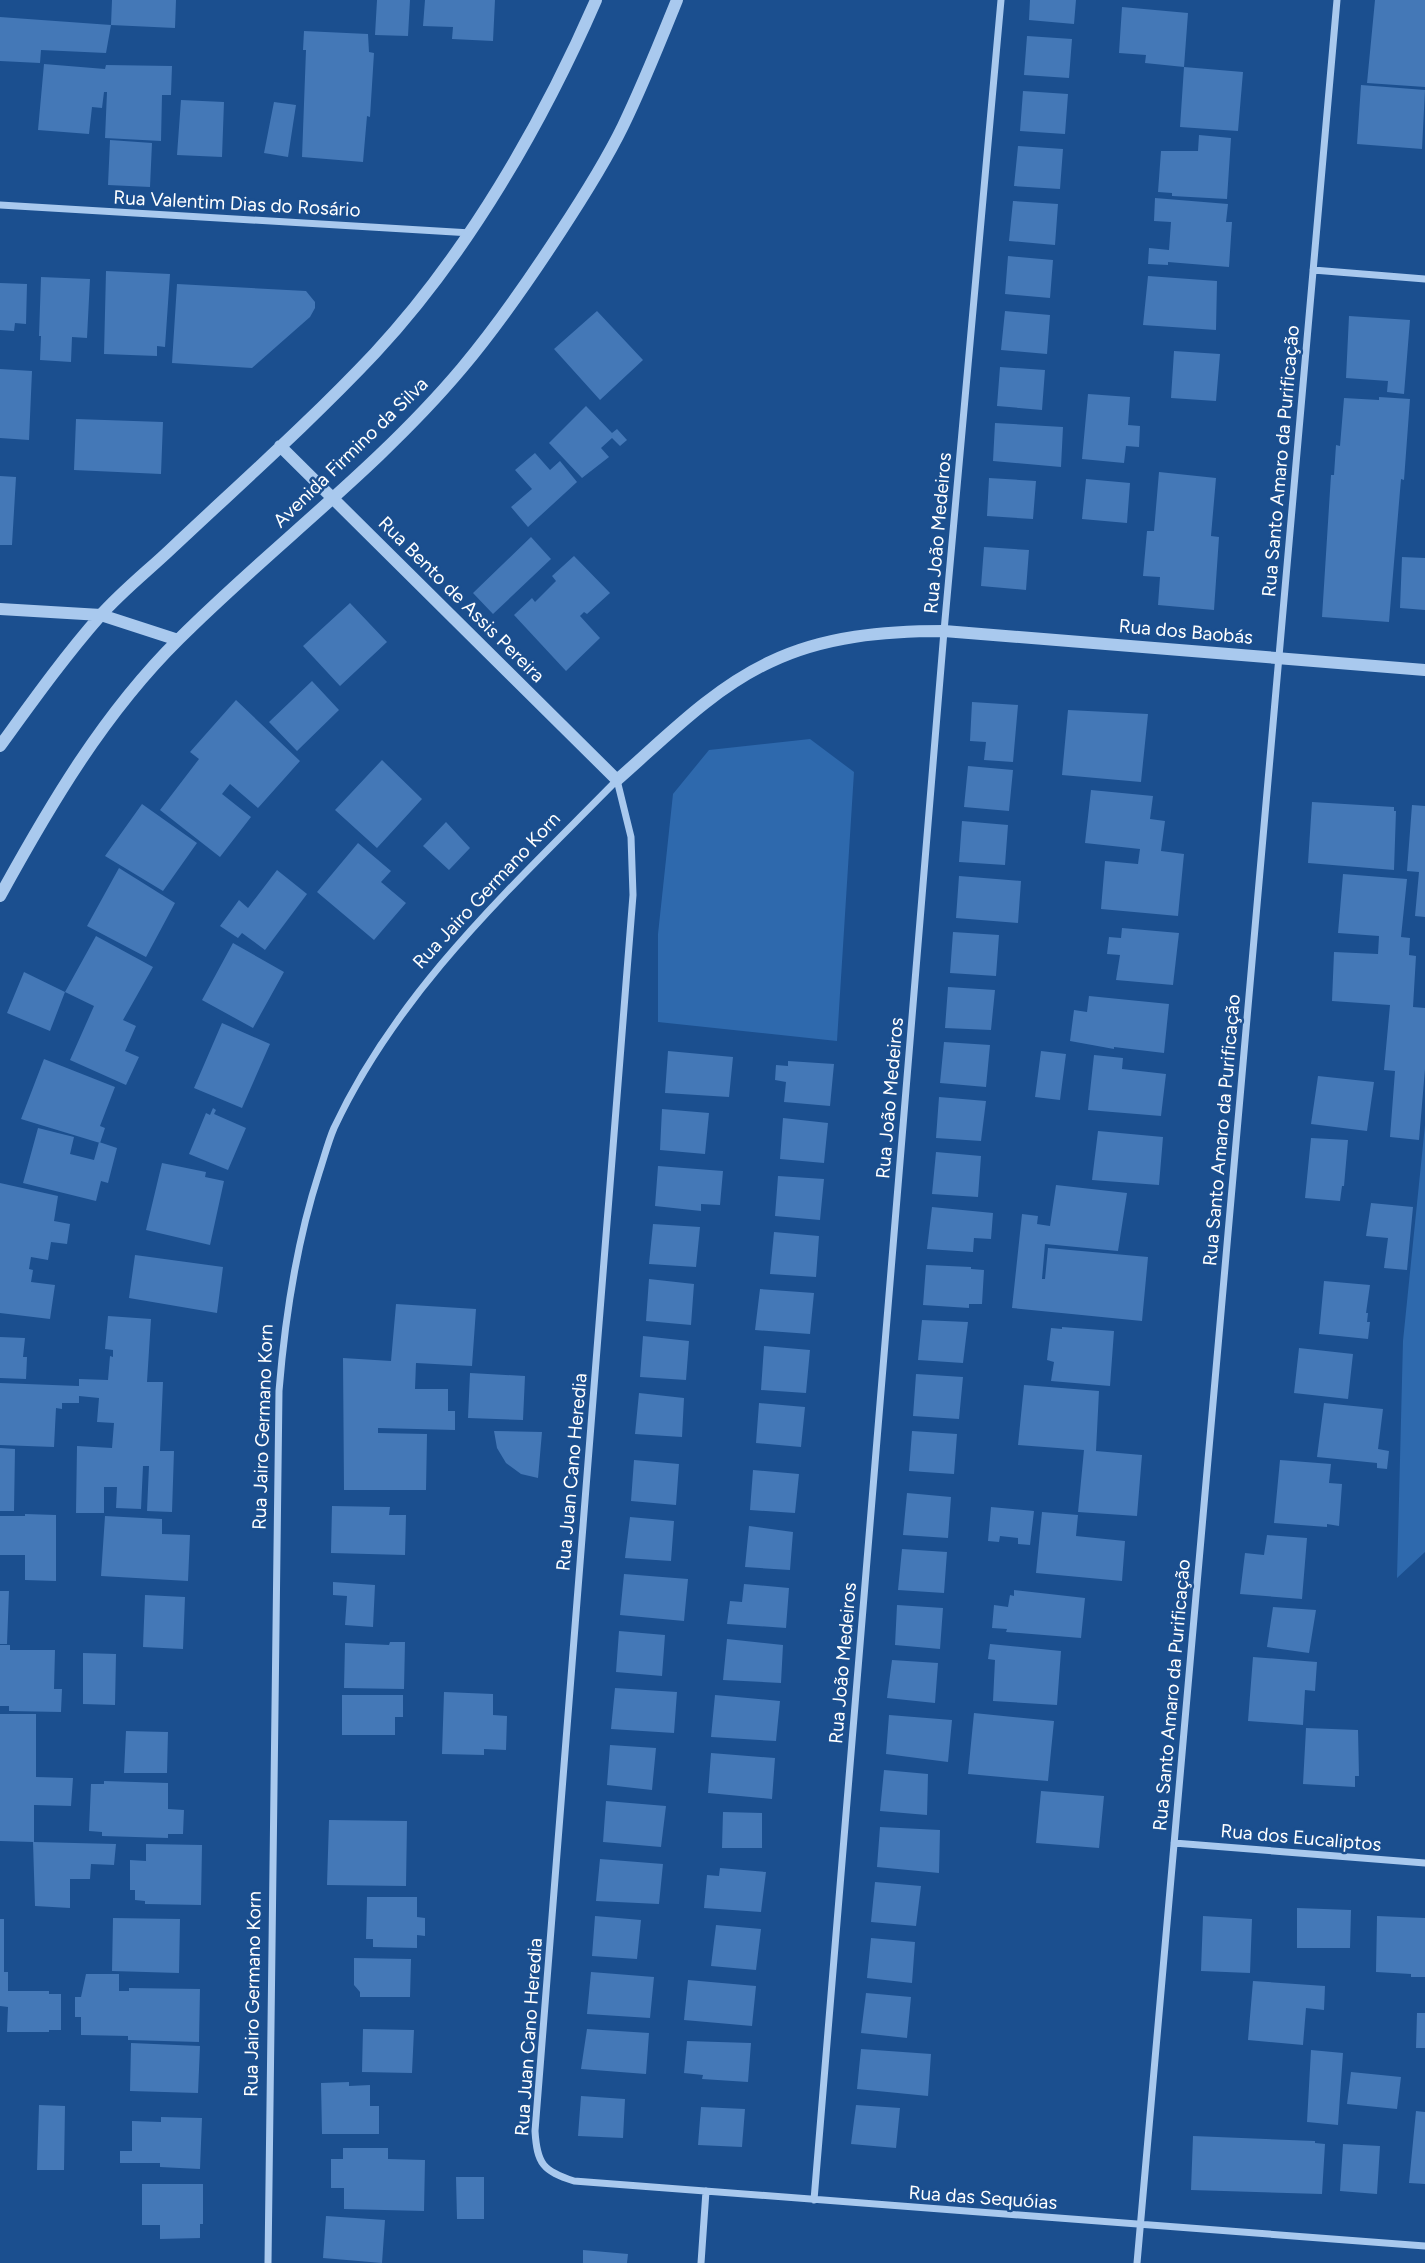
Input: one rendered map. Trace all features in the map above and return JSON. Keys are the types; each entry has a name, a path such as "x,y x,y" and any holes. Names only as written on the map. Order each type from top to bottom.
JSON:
{"street":[{"path":"0,746 101,615 376,351 427,292 471,233 546,104 596,0"},
{"name":"Avenida Firmino da Silva","path":"0,896 83,757 127,698 178,640 399,436 461,369 520,294 583,197 622,128 677,0"},
{"name":"Rua João Medeiros","path":"814,2200 944,631 1001,0"},
{"name":"Rua Santo Amaro da Purificação","path":"1137,2263 1337,0"},
{"name":"Rua Valentim Dias do Rosário","path":"0,205 471,233"},
{"path":"1313,270 1425,279"},
{"name":"Rua Bento de Assis Pereira","path":"280,446 617,780"},
{"path":"0,609 101,615 178,640"},
{"name":"Rua Jairo Germano Korn","path":"268,2263 279,1391 284,1322 294,1269 312,1195 333,1129 374,1052 462,938 617,780 712,698 770,662 841,639 891,631 944,631"},
{"name":"Rua dos Baobás","path":"944,631 1425,670"},
{"name":"Rua Juan Cano Heredia","path":"543,2166 536,2151 535,2131 632,895 631,837 617,780"},
{"name":"Rua dos Eucaliptos","path":"1174,1843 1425,1863"},
{"name":"Rua das Sequóias","path":"543,2166 574,2181 1425,2246"},
{"path":"701,2263 705,2191"}],"shaded area":[{"path":"810,739 854,772 837,1041 658,1022 658,934 673,794 709,750"},
{"path":"1425,1125 1425,1552 1397,1578 1403,1341"}],"building":[{"path":"112,0 176,0 175,28 111,25"},
{"path":"377,0 410,0 408,36 375,35"},
{"path":"425,0 495,0 493,41 452,39 453,27 423,26"},
{"path":"1030,0 1076,0 1074,24 1029,20"},
{"path":"1375,0 1425,0 1425,87 1367,83"},
{"path":"1122,7 1188,13 1184,67 1145,63 1146,55 1119,53"},
{"path":"0,17 111,25 106,53 41,50 40,63 0,61"},
{"path":"304,31 368,34 369,52 374,53 370,117 367,116 363,162 302,157 306,50 303,50"},
{"path":"1027,36 1072,39 1069,78 1024,75"},
{"path":"44,64 105,69 106,65 172,66 171,95 162,95 161,141 105,138 107,92 104,92 102,108 92,107 89,134 38,130"},
{"path":"1184,67 1243,72 1238,131 1180,127"},
{"path":"1361,85 1425,90 1422,149 1357,144"},
{"path":"1023,91 1068,94 1065,134 1020,131"},
{"path":"181,100 224,102 222,157 177,155"},
{"path":"274,102 296,105 288,157 264,153"},
{"path":"1199,135 1231,138 1227,199 1172,196 1172,193 1158,192 1161,151 1198,151"},
{"path":"110,140 152,143 150,187 108,185"},
{"path":"1018,146 1063,149 1060,189 1014,186"},
{"path":"1155,198 1228,204 1226,222 1232,222 1229,267 1168,262 1168,265 1148,264 1149,248 1169,250 1171,222 1154,221"},
{"path":"1013,201 1058,204 1055,245 1009,241"},
{"path":"1008,256 1053,260 1050,298 1005,294"},
{"path":"106,271 170,274 165,347 157,346 157,356 104,354"},
{"path":"1148,276 1217,281 1216,330 1143,325"},
{"path":"41,277 90,279 87,338 72,337 71,362 40,360"},
{"path":"0,283 27,284 26,324 15,323 14,331 0,330"},
{"path":"177,284 306,291 315,302 315,308 310,317 252,368 172,363"},
{"path":"597,311 643,360 600,400 554,349"},
{"path":"1005,311 1050,315 1047,354 1001,350"},
{"path":"1349,316 1410,320 1404,394 1387,392 1388,381 1346,378"},
{"path":"1174,351 1220,354 1216,401 1171,398"},
{"path":"1000,367 1045,370 1042,410 997,406"},
{"path":"0,369 32,371 29,440 0,438"},
{"path":"1088,394 1130,397 1128,425 1140,426 1139,447 1126,446 1124,463 1082,459"},
{"path":"1379,397 1410,399 1389,622 1322,617 1331,475 1334,475 1336,445 1340,446 1344,398 1379,400"},
{"path":"586,406 612,433 617,429 627,440 620,446 612,438 601,448 609,457 582,478 549,443"},
{"path":"76,419 163,422 161,474 74,470"},
{"path":"995,423 1063,427 1061,467 993,461"},
{"path":"535,453 550,470 560,461 577,482 528,527 511,507 532,489 515,470"},
{"path":"1159,472 1216,478 1211,536 1219,537 1214,610 1158,605 1160,577 1143,576 1147,531 1154,531"},
{"path":"0,476 16,477 12,545 0,545"},
{"path":"989,478 1036,481 1033,519 987,516"},
{"path":"1086,479 1130,483 1127,523 1082,519"},
{"path":"531,537 551,559 493,614 473,593"},
{"path":"984,547 1029,550 1026,590 981,586"},
{"path":"574,556 610,593 587,614 584,612 580,616 600,638 566,671 514,615 532,598 535,602 556,581 552,576"},
{"path":"1402,557 1425,558 1425,610 1400,608"},
{"path":"350,603 387,642 340,686 303,646"},
{"path":"312,681 339,710 297,751 269,722"},
{"path":"236,700 300,761 258,808 230,784 222,794 251,817 220,857 160,810 199,759 190,752"},
{"path":"972,702 1018,705 1013,762 984,760 986,742 970,741"},
{"path":"1068,710 1148,714 1141,782 1062,775"},
{"path":"382,760 422,799 377,848 335,810"},
{"path":"968,766 1013,770 1009,811 964,807"},
{"path":"1091,790 1153,796 1150,819 1165,821 1161,851 1184,854 1178,916 1101,909 1105,861 1138,864 1140,849 1085,843"},
{"path":"1312,802 1394,807 1394,870 1308,863"},
{"path":"142,804 197,843 163,891 105,856"},
{"path":"1412,805 1425,806 1425,917 1415,916 1419,872 1407,871"},
{"path":"962,821 1008,825 1005,865 959,862"},
{"path":"446,822 470,848 449,870 423,846"},
{"path":"358,843 391,871 381,882 406,903 374,940 317,892"},
{"path":"119,868 175,903 146,957 87,926"},
{"path":"277,870 307,894 265,950 242,933 238,938 220,926 239,900 248,908"},
{"path":"1343,874 1407,879 1401,937 1410,938 1409,955 1416,956 1413,1007 1425,1008 1425,1069 1419,1140 1390,1137 1395,1071 1384,1070 1390,1005 1332,1001 1334,952 1378,954 1379,936 1338,933"},
{"path":"959,876 1021,881 1018,923 956,918"},
{"path":"1122,928 1179,933 1173,985 1116,980 1120,955 1107,954 1109,937 1121,938"},
{"path":"953,932 999,935 996,976 950,973"},
{"path":"96,936 153,967 123,1020 136,1026 125,1051 139,1057 126,1085 70,1060 94,1006 65,992"},
{"path":"233,943 284,972 253,1028 202,1000"},
{"path":"24,972 65,992 50,1031 7,1013"},
{"path":"948,987 995,990 991,1030 945,1028"},
{"path":"1089,996 1169,1004 1164,1053 1114,1049 1070,1041 1074,1010 1087,1012"},
{"path":"222,1023 270,1044 242,1108 194,1088"},
{"path":"944,1042 990,1045 986,1087 940,1083"},
{"path":"668,1051 733,1057 729,1097 665,1093"},
{"path":"1041,1051 1066,1054 1060,1100 1035,1097"},
{"path":"1094,1055 1123,1058 1122,1069 1166,1074 1161,1116 1088,1110"},
{"path":"44,1059 115,1087 100,1126 105,1128 100,1143 21,1119"},
{"path":"788,1061 834,1064 830,1106 784,1102 786,1082 775,1080 776,1065 788,1066"},
{"path":"1318,1076 1374,1082 1367,1131 1311,1124"},
{"path":"939,1097 986,1101 981,1141 936,1138"},
{"path":"213,1108 216,1110 214,1114 246,1128 228,1170 189,1154 206,1113 210,1115"},
{"path":"662,1109 709,1113 705,1154 660,1150"},
{"path":"783,1118 828,1123 824,1163 780,1159"},
{"path":"38,1128 74,1137 70,1154 94,1160 99,1142 117,1148 108,1183 101,1181 96,1201 23,1183"},
{"path":"1098,1131 1163,1137 1159,1185 1092,1180"},
{"path":"1311,1138 1348,1140 1340,1201 1305,1198"},
{"path":"936,1152 981,1156 978,1197 932,1194"},
{"path":"162,1163 206,1172 205,1177 224,1181 210,1245 146,1230"},
{"path":"658,1166 723,1171 720,1205 701,1204 701,1211 655,1206"},
{"path":"778,1176 824,1179 820,1220 775,1216"},
{"path":"0,1183 58,1196 54,1221 70,1224 67,1244 51,1242 48,1260 31,1257 31,1282 55,1285 50,1319 0,1313"},
{"path":"1056,1185 1127,1193 1118,1251 1045,1244 1042,1279 1045,1279 1048,1248 1148,1257 1142,1321 1012,1308 1022,1214 1038,1216 1037,1224 1050,1226"},
{"path":"1371,1203 1413,1207 1407,1270 1384,1268 1388,1238 1366,1236"},
{"path":"932,1207 993,1213 991,1239 974,1238 973,1252 927,1249"},
{"path":"653,1224 700,1227 696,1267 649,1264"},
{"path":"774,1232 819,1236 816,1277 770,1274"},
{"path":"135,1255 223,1267 217,1313 129,1298"},
{"path":"926,1265 984,1270 982,1304 969,1304 969,1308 923,1305"},
{"path":"649,1279 694,1284 691,1325 646,1321"},
{"path":"1324,1281 1370,1285 1366,1313 1367,1322 1370,1322 1368,1339 1319,1334"},
{"path":"760,1289 814,1293 810,1334 755,1330"},
{"path":"396,1304 476,1309 472,1366 416,1363 415,1389 448,1389 448,1411 455,1411 455,1430 378,1428 378,1433 427,1434 426,1490 344,1490 343,1358 391,1361"},
{"path":"108,1316 151,1319 147,1382 163,1382 160,1451 174,1451 172,1512 147,1511 149,1466 143,1466 141,1509 116,1508 117,1487 104,1487 104,1513 76,1513 77,1446 112,1448 114,1423 97,1422 99,1398 79,1396 79,1403 62,1403 62,1409 56,1408 54,1447 0,1445 0,1383 79,1386 79,1379 108,1380 113,1350 105,1349"},
{"path":"922,1320 968,1322 963,1363 918,1360"},
{"path":"1051,1328 1114,1331 1110,1386 1051,1381 1054,1362 1047,1360"},
{"path":"643,1336 689,1341 686,1380 640,1377"},
{"path":"0,1337 25,1338 23,1357 27,1357 26,1379 0,1378"},
{"path":"764,1346 810,1350 806,1393 761,1390"},
{"path":"1299,1348 1353,1354 1348,1399 1294,1393"},
{"path":"470,1373 525,1376 523,1420 468,1418"},
{"path":"916,1374 963,1377 959,1419 913,1416"},
{"path":"1024,1385 1099,1391 1096,1451 1142,1455 1137,1516 1078,1512 1084,1450 1018,1445"},
{"path":"639,1393 684,1398 682,1437 635,1434"},
{"path":"759,1403 805,1407 801,1447 756,1443"},
{"path":"1324,1403 1383,1409 1378,1449 1389,1451 1387,1469 1377,1468 1377,1463 1317,1457"},
{"path":"494,1431 542,1432 538,1478 521,1474 506,1463 497,1448"},
{"path":"912,1431 957,1434 954,1474 909,1471"},
{"path":"0,1448 15,1449 14,1511 0,1511"},
{"path":"634,1460 679,1464 676,1505 631,1501"},
{"path":"1280,1460 1331,1464 1329,1483 1342,1484 1339,1526 1274,1523"},
{"path":"753,1470 799,1474 795,1513 750,1510"},
{"path":"907,1493 951,1497 948,1538 903,1535"},
{"path":"332,1506 390,1507 389,1515 406,1515 405,1555 331,1553"},
{"path":"991,1507 1034,1511 1030,1545 1018,1544 1018,1538 1000,1536 999,1542 988,1541"},
{"path":"1042,1512 1078,1515 1076,1536 1125,1541 1122,1581 1036,1573"},
{"path":"56,1515 56,1581 25,1580 25,1555 0,1555 0,1516"},
{"path":"105,1516 162,1519 162,1534 190,1535 188,1581 101,1576"},
{"path":"630,1517 674,1521 671,1561 625,1558"},
{"path":"749,1526 793,1532 790,1570 745,1567"},
{"path":"1267,1535 1307,1538 1302,1599 1240,1594 1245,1553 1264,1555"},
{"path":"902,1549 947,1552 944,1593 898,1590"},
{"path":"624,1574 688,1579 684,1621 620,1615"},
{"path":"333,1582 375,1585 373,1627 345,1625 347,1596 333,1595"},
{"path":"744,1584 789,1588 786,1628 727,1624 730,1601 742,1602"},
{"path":"1014,1590 1085,1598 1081,1638 1006,1632 1007,1629 992,1628 994,1605 1008,1607 1010,1595 1014,1596"},
{"path":"0,1591 9,1591 7,1644 0,1644"},
{"path":"145,1595 185,1597 183,1649 143,1647"},
{"path":"897,1605 943,1608 940,1649 895,1645"},
{"path":"1273,1607 1316,1610 1309,1653 1267,1647"},
{"path":"619,1631 665,1635 662,1676 616,1672"},
{"path":"727,1639 783,1645 781,1683 723,1680"},
{"path":"390,1642 405,1642 404,1689 344,1688 345,1643 389,1645"},
{"path":"990,1644 1061,1651 1057,1705 993,1701 995,1660 988,1659"},
{"path":"0,1645 10,1645 10,1650 55,1650 54,1689 62,1689 61,1712 9,1711 9,1706 0,1706"},
{"path":"83,1653 116,1654 115,1705 83,1704"},
{"path":"1253,1657 1317,1662 1315,1691 1305,1690 1303,1725 1248,1721"},
{"path":"892,1660 938,1663 935,1703 887,1698"},
{"path":"615,1688 677,1692 674,1733 611,1729"},
{"path":"444,1692 493,1694 493,1715 507,1716 506,1750 484,1749 484,1755 442,1754"},
{"path":"342,1695 403,1695 403,1717 395,1717 395,1735 342,1735"},
{"path":"715,1695 780,1701 776,1741 711,1737"},
{"path":"974,1713 1054,1721 1048,1781 968,1774"},
{"path":"0,1714 36,1714 36,1777 73,1778 71,1806 34,1805 34,1842 116,1844 114,1865 91,1864 90,1879 70,1879 70,1908 35,1906 33,1842 0,1841"},
{"path":"889,1715 952,1720 948,1762 886,1754"},
{"path":"1306,1728 1358,1730 1359,1776 1355,1776 1355,1787 1303,1784"},
{"path":"126,1731 168,1732 167,1773 124,1773"},
{"path":"610,1745 656,1748 652,1790 607,1785"},
{"path":"711,1753 775,1758 772,1799 708,1793"},
{"path":"884,1770 928,1774 927,1815 880,1811"},
{"path":"104,1781 168,1783 168,1809 184,1810 183,1834 168,1834 168,1838 102,1836 102,1832 89,1831 91,1784 104,1784"},
{"path":"1041,1791 1104,1796 1099,1848 1036,1843"},
{"path":"606,1801 666,1806 661,1847 603,1842"},
{"path":"723,1812 762,1813 762,1848 722,1848"},
{"path":"329,1820 407,1821 406,1886 327,1885"},
{"path":"880,1827 940,1830 939,1873 877,1867"},
{"path":"146,1844 202,1845 201,1905 145,1904 145,1901 135,1900 135,1890 130,1890 130,1860 146,1861"},
{"path":"600,1859 663,1864 659,1904 596,1901"},
{"path":"720,1868 766,1872 761,1912 704,1908 707,1875 719,1876"},
{"path":"875,1882 921,1886 916,1926 871,1922"},
{"path":"367,1897 417,1897 417,1917 425,1918 425,1936 417,1935 417,1948 373,1947 373,1939 366,1939"},
{"path":"1297,1908 1351,1910 1350,1948 1297,1948"},
{"path":"595,1916 641,1920 637,1959 592,1956"},
{"path":"1203,1916 1252,1919 1250,1973 1201,1971"},
{"path":"1377,1916 1425,1918 1425,1977 1376,1972"},
{"path":"113,1918 180,1919 179,1973 112,1971"},
{"path":"0,1919 4,1919 4,1972 8,1972 8,1991 49,1991 49,1994 61,1994 61,2030 7,2032 8,2007 0,2006"},
{"path":"716,1925 761,1929 756,1970 711,1966"},
{"path":"871,1938 915,1942 912,1983 867,1978"},
{"path":"354,1958 411,1959 410,1997 360,1997 360,1992 354,1985"},
{"path":"591,1972 654,1977 650,2018 587,2014"},
{"path":"86,1974 119,1974 119,1991 129,1991 129,1988 200,1989 199,2042 128,2040 128,2036 81,2035 81,2017 75,2017 75,1997 81,1997"},
{"path":"688,1980 756,1986 752,2026 684,2020"},
{"path":"1253,1981 1325,1986 1324,2010 1306,2008 1303,2045 1248,2040"},
{"path":"866,1993 911,1997 907,2038 861,2033"},
{"path":"1417,2013 1425,2013 1425,2048 1416,2048"},
{"path":"363,2029 414,2030 412,2073 362,2072"},
{"path":"587,2029 649,2033 646,2074 581,2069"},
{"path":"687,2041 751,2043 748,2082 702,2079 703,2075 684,2073"},
{"path":"131,2043 200,2046 198,2093 130,2091"},
{"path":"861,2049 931,2054 928,2096 857,2089"},
{"path":"1311,2050 1343,2053 1338,2125 1307,2122"},
{"path":"1351,2072 1401,2077 1397,2109 1347,2104"},
{"path":"349,2082 349,2086 370,2085 370,2106 379,2106 379,2134 322,2134 321,2083"},
{"path":"581,2096 625,2099 623,2138 578,2136"},
{"path":"39,2105 65,2106 64,2170 37,2170"},
{"path":"856,2105 900,2108 896,2148 851,2144"},
{"path":"701,2107 745,2109 742,2147 698,2145"},
{"path":"1416,2111 1425,2112 1425,2184 1409,2183"},
{"path":"161,2117 202,2118 200,2169 160,2167 160,2163 120,2163 120,2151 132,2151 132,2121 161,2122"},
{"path":"1193,2136 1315,2141 1325,2144 1322,2194 1191,2190"},
{"path":"1343,2144 1380,2146 1377,2194 1340,2191"},
{"path":"343,2148 388,2148 388,2159 425,2160 424,2211 344,2209 344,2188 331,2188 331,2159 343,2159"},
{"path":"456,2177 484,2177 484,2219 457,2219"},
{"path":"142,2184 203,2184 203,2224 200,2224 200,2238 160,2239 160,2225 142,2225"},
{"path":"326,2216 385,2220 382,2263 323,2258"},
{"path":"583,2250 628,2254 627,2263 583,2263"}]}
